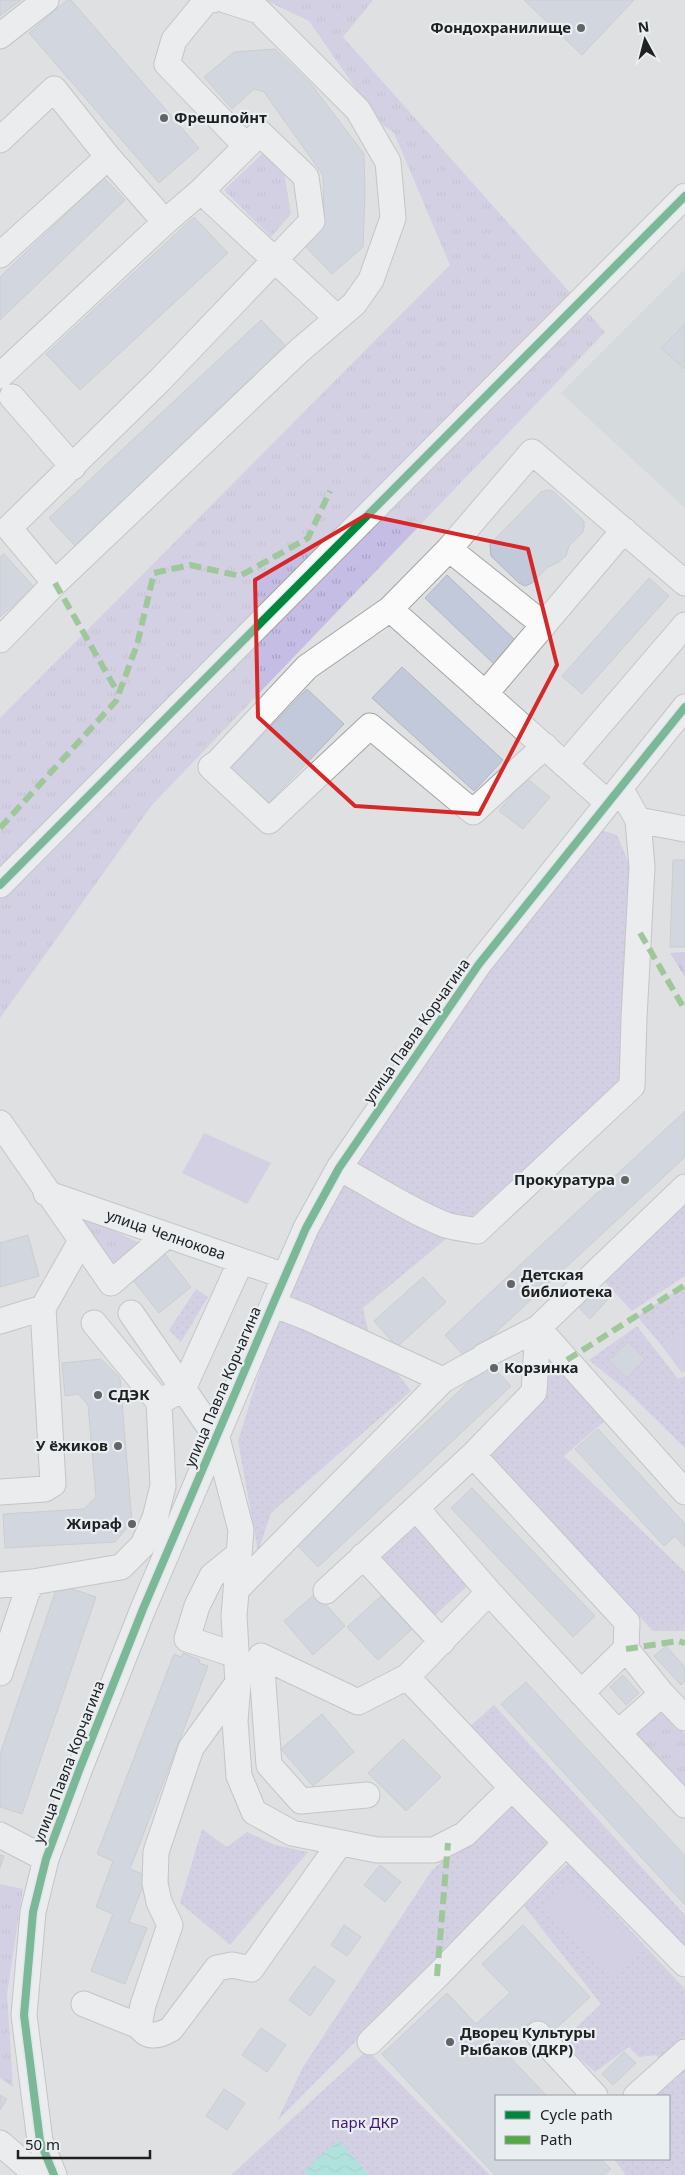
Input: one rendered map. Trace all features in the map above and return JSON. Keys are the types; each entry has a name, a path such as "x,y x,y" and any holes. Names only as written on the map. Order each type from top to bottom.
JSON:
{"street":[{"path":"0,36 46,0"},
{"path":"213,0 206,0 174,40 167,64 246,146"},
{"path":"0,640 55,583 304,346 354,304 371,280 393,218 388,162 358,110 299,49 259,12 225,0"},
{"path":"3,128 54,89 108,157 165,222"},
{"path":"55,583 3,526 73,467 160,380 312,221 306,177 260,133 165,222 3,390 73,467"},
{"path":"0,255 108,157"},
{"path":"201,190 337,318"},
{"path":"0,885 685,196"},
{"path":"545,746 473,812 370,726 268,821 211,767 218,762 307,667 390,610 449,548 532,452 685,583"},
{"path":"485,694 624,530"},
{"path":"449,548 544,625"},
{"path":"390,610 566,765 614,796 638,820 685,829"},
{"path":"566,765 685,625"},
{"name":"улица Павла Корчагина","path":"54,2175 40,2141 24,2015 33,1912 46,1859 140,1618 285,1276 306,1228 339,1168 479,964 685,707"},
{"path":"339,1168 378,1188 403,1205 448,1225 477,1231 632,1086 642,867 638,820"},
{"path":"0,1123 46,1192 111,1283 167,1235"},
{"path":"236,1590 443,1380 538,1328 685,1187"},
{"name":"улица Челнокова","path":"46,1192 285,1276"},
{"path":"0,1492 45,1489 52,1484 43,1308 81,1241"},
{"path":"159,1402 183,1389 241,1261"},
{"path":"273,1304 306,1317 443,1380"},
{"path":"0,1321 43,1308"},
{"path":"131,1313 217,1438 241,1530 234,1616 238,1684 235,1721 238,1776 254,1812 292,1833 377,1850 434,1850 465,1834 512,1788"},
{"path":"0,1585 34,1582 121,1567 143,1545 155,1518 163,1486 159,1402 94,1323"},
{"path":"326,1591 473,1455 534,1392 538,1328"},
{"path":"538,1328 685,1492"},
{"path":"473,1455 627,1622 626,1650 662,1694 685,1718"},
{"path":"416,1508 489,1592 685,1805"},
{"path":"236,1654 187,1639 197,1606 212,1576 239,1554"},
{"path":"363,1556 442,1642"},
{"path":"0,1672 27,1592 34,1582"},
{"path":"367,1795 301,1801 269,1765 261,1656 358,1702 407,1677 489,1592"},
{"path":"581,1693 626,1650"},
{"path":"407,1677 512,1788 685,1964"},
{"path":"139,2026 143,2005 170,1925 159,1902 155,1883 156,1852 191,1748 238,1684"},
{"path":"618,1733 662,1694"},
{"path":"0,1835 46,1859"},
{"path":"370,2042 566,1842"},
{"path":"84,2004 139,2026 150,2035 161,2034 170,2029 217,1968 232,1965 251,1969 340,1843"},
{"path":"538,2034 594,2095"},
{"path":"637,2095 685,2052"},
{"path":"0,2143 38,2175"}],"highlighted area":[{"path":"366,515 528,549 557,665 479,814 355,806 258,717 255,580"}],"shaded area":[{"path":"685,269 685,508 561,393"}],"green space":[{"path":"265,0 373,0 343,37 605,332 152,805 0,1018 0,718 450,265 394,133 384,126 372,112 309,21"},
{"path":"263,153 284,173 291,214 271,237 224,190"},
{"path":"598,829 617,835 630,866 620,1080 470,1219 363,1308 370,1339 411,1391 271,1513 258,1552 238,1441 284,1293 334,1189 490,968"},
{"path":"685,952 685,977 670,953"},
{"path":"204,1133 271,1163 247,1204 182,1173"},
{"path":"685,1202 685,1276 632,1311 603,1280"},
{"path":"66,1208 146,1246 117,1272"},
{"path":"685,1285 685,1328 661,1345 637,1316"},
{"path":"196,1289 208,1297 181,1342 169,1330"},
{"path":"637,1326 678,1379 685,1376 685,1448 627,1391 589,1360"},
{"path":"685,1328 685,1371 682,1373 661,1345"},
{"path":"550,1357 607,1419 564,1456 685,1572 685,1631 653,1631 490,1455 545,1398"},
{"path":"417,1517 473,1581 435,1615 375,1555"},
{"path":"494,1705 685,1915 685,1954 468,1728"},
{"path":"663,1709 685,1734 685,1787 637,1734"},
{"path":"511,1802 551,1844 277,2121 303,2067 432,1870"},
{"path":"202,1829 227,1847 247,1832 275,1845 308,1852 230,1945 180,1903"},
{"path":"568,1863 685,1989 685,2175 624,2175 615,2160 670,2160 670,2095 654,2095 678,2078 656,2055 639,2057 629,2047 595,2072 561,2042 601,2004 524,1906"},
{"path":"571,1882 642,1951 614,1979 543,1910"},
{"path":"0,1884 23,1889 7,1994 13,2087 0,2078"},
{"name":"парк ДКР","path":"367,2050 490,2175 231,2175"}],"water":[{"path":"338,2140 369,2175 308,2175 304,2171"}],"building":[{"path":"0,0 21,0 0,16"},
{"path":"67,0 71,0 199,148 159,183 29,33"},
{"name":"Фондохранилище","path":"524,0 634,0 582,55"},
{"path":"275,49 311,84 364,154 363,247 332,274 304,245 324,220 323,175 264,92 254,89 232,109 204,77 234,52"},
{"path":"104,178 125,200 0,320 0,277"},
{"path":"194,217 228,253 80,390 46,354"},
{"path":"261,320 289,349 76,547 49,518"},
{"path":"685,324 685,369 661,348"},
{"path":"553,491 584,521 583,532 569,546 566,556 548,567 532,583 525,586 519,583 491,556 490,544 541,492"},
{"path":"4,554 34,587 0,617 0,557"},
{"path":"447,575 517,642 495,665 425,598"},
{"path":"649,578 669,596 582,694 562,676"},
{"path":"402,667 503,760 474,791 372,698"},
{"path":"307,689 344,724 262,810 224,775"},
{"path":"526,778 550,797 523,829 499,811"},
{"path":"673,860 685,860 685,947 670,947"},
{"path":"685,1111 685,1157 467,1359 445,1335"},
{"path":"28,1235 39,1276 0,1287 0,1243"},
{"path":"161,1249 191,1287 159,1313 128,1274"},
{"path":"423,1277 446,1302 397,1347 374,1321"},
{"path":"597,1287 609,1298 590,1319 578,1307"},
{"path":"628,1342 645,1359 627,1378 609,1360"},
{"path":"101,1359 120,1378 132,1522 115,1542 5,1548 3,1514 84,1509 96,1497 88,1405 78,1394 65,1396 62,1363"},
{"path":"489,1363 511,1386 318,1567 296,1544"},
{"path":"598,1429 685,1524 685,1547 675,1536 664,1546 575,1449"},
{"path":"472,1488 595,1616 573,1637 451,1508"},
{"path":"58,1584 96,1597 22,1814 0,1807 0,1754"},
{"path":"316,1593 345,1626 313,1655 284,1621"},
{"path":"381,1596 412,1629 378,1660 347,1627"},
{"path":"666,1646 685,1667 685,1681 681,1685 654,1656"},
{"path":"183,1653 200,1660 199,1663 208,1666 130,1869 147,1876 129,1922 147,1928 125,1984 91,1971 113,1914 96,1907 113,1861 97,1854 174,1654 181,1657"},
{"path":"623,1675 639,1693 626,1705 610,1687"},
{"path":"526,1682 685,1856 685,1905 501,1704"},
{"path":"322,1714 354,1752 313,1786 281,1749"},
{"path":"403,1739 441,1777 406,1811 368,1773"},
{"path":"0,1855 4,1856 0,1868"},
{"path":"380,1865 401,1882 385,1902 364,1885"},
{"path":"344,1925 361,1937 347,1956 331,1945"},
{"path":"523,1925 590,1997 549,2035 534,2019 502,2049 546,2095 495,2095 495,2160 602,2160 611,2169 604,2175 495,2175 382,2054 447,1993 476,2024 510,1993 482,1964"},
{"path":"314,1966 335,1981 310,2016 289,2000"},
{"path":"261,2028 286,2045 267,2072 242,2055"},
{"path":"624,2052 636,2063 613,2085 602,2074"},
{"path":"224,2089 245,2103 227,2130 206,2116"},
{"path":"0,2095 7,2099 0,2110"}],"marked path":[{"path":"0,828 116,701 137,645 154,573 190,565 240,576 308,538 330,491"},
{"path":"55,583 118,693"},
{"path":"640,933 685,1010"},
{"path":"567,1360 685,1285"},
{"path":"626,1649 678,1641 685,1643"},
{"path":"437,1976 448,1843"}],"cycle path":[{"path":"0,885 685,196"},
{"path":"54,2175 40,2141 24,2015 33,1912 46,1859 143,1609 273,1304 306,1228 339,1168 479,964 685,707"}],"place":[{"name":"Фондохранилище","path":"581,28"},
{"name":"Фрешпойнт","path":"164,118"},
{"name":"Прокуратура","path":"625,1180"},
{"name":"Детская библиотека","path":"511,1284"},
{"name":"Корзинка","path":"494,1368"},
{"name":"СДЭК","path":"98,1395"},
{"name":"У ёжиков","path":"118,1446"},
{"name":"Жираф","path":"132,1524"},
{"name":"Дворец Культуры Рыбаков (ДКР)","path":"450,2042"}]}
